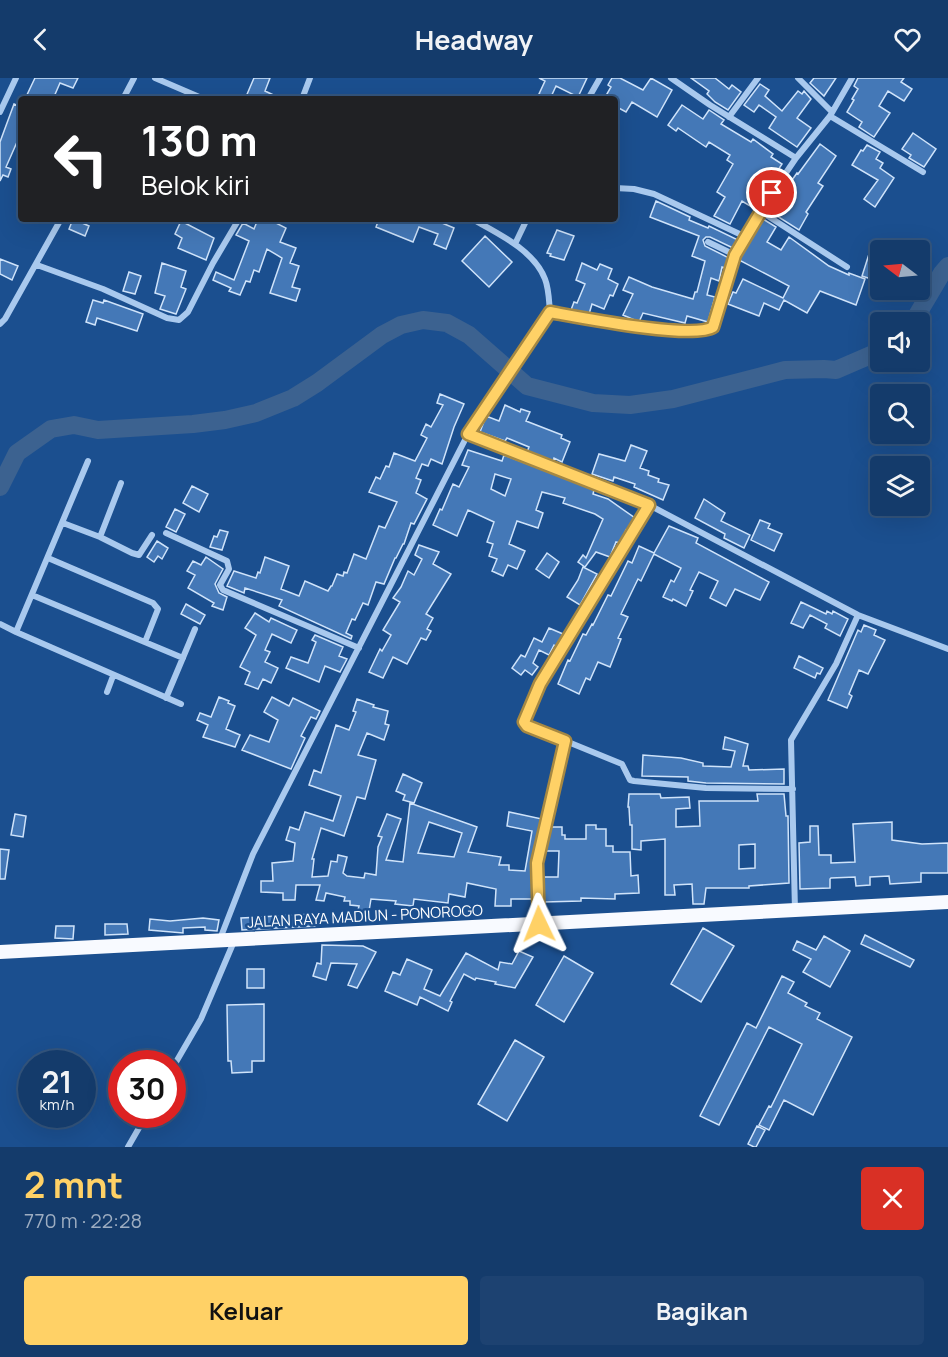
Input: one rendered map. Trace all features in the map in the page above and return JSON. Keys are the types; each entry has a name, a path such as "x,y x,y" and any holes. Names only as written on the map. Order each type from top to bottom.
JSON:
{"highway":[{"name":"JALAN RAYA MADIUN - PONOROGO","path":"0,952 948,902"}],"street":[{"path":"0,112 16,78"},
{"path":"125,96 134,78"},
{"path":"155,78 197,96"},
{"path":"303,96 310,78"},
{"path":"590,96 600,78"},
{"path":"672,78 729,117 796,158"},
{"path":"729,117 758,78"},
{"path":"798,78 831,114 923,172"},
{"path":"550,312 634,327 702,331 713,327 735,255 760,211 796,158 831,114 852,78"},
{"path":"618,188 654,194 746,237"},
{"path":"760,211 847,267"},
{"path":"0,324 37,265 58,222"},
{"path":"37,265 103,289 167,318 179,320 188,312 237,222"},
{"path":"220,939 253,854 468,434 550,312 545,278 527,254 515,244 477,222"},
{"path":"515,244 526,222"},
{"path":"708,242 735,255"},
{"path":"468,434 649,505 858,615 948,649"},
{"path":"16,633 88,461"},
{"path":"100,537 121,483"},
{"path":"649,505 540,684 524,722 527,726 622,764 630,780 634,781 706,788 793,789"},
{"path":"63,523 100,537 132,554 139,555 152,536"},
{"path":"166,532 226,561 229,569 220,585 223,590 359,648"},
{"path":"48,558 155,605 158,609 145,642"},
{"path":"32,595 183,658"},
{"path":"795,911 791,740 836,664 858,615"},
{"path":"0,624 113,676 181,704"},
{"path":"166,698 195,629"},
{"path":"107,692 113,676"},
{"path":"539,924 537,863 565,741"},
{"path":"183,1050 201,1019 235,939"},
{"path":"128,1147 139,1128"}],"building":[{"path":"35,78 78,78 73,88 60,83 54,96 26,96"},
{"path":"254,78 270,78 265,91 276,96 246,96"},
{"path":"539,78 587,78 578,96 556,86 551,96 543,96 539,94 545,81"},
{"path":"612,78 620,78 643,90 651,78 672,90 657,117 632,102 626,112 618,108 618,96 606,96 611,87 608,85"},
{"path":"691,78 715,78 729,89 732,85 741,92 728,110 715,102 707,94 709,91"},
{"path":"814,78 836,78 824,96 810,83"},
{"path":"858,78 904,78 901,82 912,89 904,101 888,91 879,106 890,113 874,137 859,127 862,122 847,112 858,89 854,86"},
{"path":"760,84 769,90 765,96 782,111 798,91 802,94 804,91 811,99 797,118 811,128 797,147 769,128 776,117 759,105 754,112 744,105"},
{"path":"14,104 18,106 18,140 6,167 11,169 8,177 3,175 0,181 0,142"},
{"path":"682,105 703,119 709,110 724,120 721,124 751,142 753,139 773,154 771,157 782,164 767,187 761,184 750,206 742,201 730,224 714,216 725,197 717,192 733,164 727,160 730,155 709,142 706,147 678,128 676,131 668,125"},
{"path":"913,133 936,149 924,167 909,158 911,155 902,149"},
{"path":"820,144 836,156 818,183 823,186 806,212 808,214 799,230 769,211 778,196 780,197"},
{"path":"867,145 880,152 876,159 883,163 880,168 894,178 875,207 864,199 878,180 852,165"},
{"path":"656,201 690,217 689,220 708,228 709,226 738,240 733,248 710,237 703,240 705,246 729,258 725,268 722,267 719,281 711,278 707,295 715,297 708,322 687,316 685,323 643,313 639,322 623,315 633,294 623,290 629,277 652,287 693,299 697,292 705,261 692,256 699,236 650,217"},
{"path":"763,219 776,227 767,242 781,250 789,237 829,266 865,279 856,305 820,291 807,313 784,300 779,310 764,303 759,316 728,304 733,292 736,293 743,279 783,298 789,286 739,260"},
{"path":"72,222 80,222 89,226 85,236 69,229"},
{"path":"181,222 183,222 214,238 206,260 178,248 182,238 175,234"},
{"path":"257,222 274,222 286,228 280,242 296,248 290,263 299,266 292,287 300,289 296,301 270,293 282,258 267,249 259,272 254,270 250,282 246,281 240,295 229,291 231,288 213,280 216,272 234,280 249,241 236,235 243,223 254,229"},
{"path":"378,222 442,222 454,228 446,249 434,244 438,234 419,227 413,242 376,227"},
{"path":"557,230 574,236 564,260 547,253"},
{"path":"485,236 512,262 489,287 462,261"},
{"path":"869,254 870,279 862,276"},
{"path":"0,259 18,266 12,280 0,274"},
{"path":"162,263 186,271 181,287 186,289 176,314 160,309 165,296 155,293"},
{"path":"582,263 597,270 600,264 612,269 608,279 618,284 604,309 592,304 589,314 571,310 574,302 577,303 585,284 576,280"},
{"path":"129,272 141,276 135,294 123,291"},
{"path":"93,300 103,303 104,300 143,314 137,331 97,318 95,325 86,322"},
{"path":"440,394 464,404 442,464 431,459 428,466 422,464 416,478 421,480 416,493 427,499 414,524 411,523 404,544 384,584 376,582 368,605 363,603 355,620 352,619 346,633 352,636 351,639 279,606 282,600 245,588 244,593 227,586 234,571 256,578 265,557 289,566 281,589 299,596 305,581 328,591 337,574 343,576 344,572 347,573 354,554 366,559 379,526 385,528 397,502 369,492 376,477 380,479 386,466 389,467 394,453 415,461 427,438 421,435 426,424 431,427 443,405 437,403"},
{"path":"505,405 520,412 521,409 530,412 526,421 562,435 561,438 570,442 562,462 554,458 553,462 527,452 529,447 507,438 505,441 480,432 486,416 499,421"},
{"path":"631,445 647,451 640,468 649,471 648,475 659,479 658,482 669,485 663,500 634,487 635,484 614,477 613,481 592,474 599,454 625,461"},
{"path":"468,450 502,461 504,455 591,488 594,490 593,494 608,499 635,518 620,543 616,542 610,557 596,552 585,567 578,562 583,555 586,558 603,519 563,503 565,498 542,492 536,510 543,513 538,528 517,521 509,544 525,551 517,569 508,565 503,576 492,571 497,559 489,556 493,544 487,542 494,522 468,510 457,536 433,525 453,484 459,487 469,467 462,465","holes":["495,474 511,479 505,496 491,489"]},
{"path":"192,486 208,494 199,512 183,503"},
{"path":"704,499 725,513 721,521 750,535 744,548 724,538 725,534 695,518"},
{"path":"175,509 185,514 176,532 166,527"},
{"path":"760,520 770,524 768,528 782,534 774,551 751,540"},
{"path":"669,526 698,538 696,543 769,582 760,600 735,589 726,606 710,598 718,581 699,572 690,590 693,591 686,606 673,599 672,601 663,597 671,580 674,582 681,568 654,554 641,581 638,579 621,614 628,617 618,638 621,639 610,667 598,662 590,680 586,678 579,694 558,684 568,660 570,661 583,634 586,635 593,625 608,595 611,596 628,561 632,563 639,546 654,553"},
{"path":"220,530 228,532 222,550 210,547 214,536 217,537"},
{"path":"157,541 168,548 162,559 158,556 154,562 147,557"},
{"path":"419,545 439,552 433,564 451,574 426,614 433,618 427,629 431,631 426,640 421,638 407,664 393,657 383,678 369,672 380,649 382,651 391,635 383,630 400,602 393,598 408,571 414,575 422,559 415,555"},
{"path":"547,553 559,562 549,578 536,569"},
{"path":"206,557 223,569 215,584 219,593 227,597 223,610 212,606 214,603 188,588 195,575 187,571 193,561 201,565"},
{"path":"583,567 597,574 580,605 567,597"},
{"path":"801,602 826,614 827,611 832,614 833,611 848,619 840,636 825,628 827,624 810,615 803,628 791,623"},
{"path":"186,604 205,615 200,624 181,614"},
{"path":"255,613 269,622 271,618 297,630 291,643 272,634 265,650 270,652 265,662 278,668 271,683 263,679 258,689 245,684 250,672 240,667 256,635 245,628"},
{"path":"864,625 876,630 874,635 885,640 868,674 859,670 849,694 852,696 847,708 828,700 858,630 861,632"},
{"path":"549,628 563,634 557,647 554,645 549,655 539,650 533,663 538,667 532,675 525,670 521,675 512,668 521,655 525,657 534,638 542,642"},
{"path":"315,635 343,647 339,656 347,659 340,672 325,666 319,682 286,668 291,657 308,663 316,642 312,640"},
{"path":"799,656 823,668 820,674 817,673 815,678 794,668"},
{"path":"219,697 235,706 226,729 240,735 235,747 203,737 208,725 197,720 200,713 211,717"},
{"path":"272,697 289,706 293,698 320,711 316,719 311,717 301,736 305,738 291,769 242,750 250,735 269,742 278,720 264,712"},
{"path":"357,699 374,705 373,707 388,711 385,724 389,725 384,740 367,733 358,755 376,760 365,799 357,797 344,836 321,828 312,859 314,859 312,877 328,876 331,861 337,862 338,855 347,857 343,873 347,876 364,878 365,873 376,875 378,847 382,837 378,836 387,814 401,819 386,860 403,862 410,803 477,827 468,852 501,857 499,865 509,865 509,870 525,871 532,831 507,826 509,812 542,819 532,862 533,902 532,899 511,899 511,906 495,906 496,889 467,883 465,897 449,894 448,903 414,899 413,906 395,904 396,901 371,899 369,911 358,910 359,906 350,905 350,901 344,901 345,897 326,893 324,901 316,900 320,885 296,885 295,900 283,900 283,893 261,892 261,881 273,881 272,863 293,861 295,843 286,840 290,827 299,830 305,812 333,821 341,796 309,785 314,770 321,773 336,725 349,730 356,712 353,711","holes":["429,822 462,833 454,857 418,853"]},
{"path":"725,737 748,744 743,766 748,766 749,770 784,769 784,784 706,783 688,781 688,777 642,776 643,755 681,758 703,763 703,766 731,767 735,751 723,749"},
{"path":"403,774 422,783 414,803 403,800 405,795 396,791"},
{"path":"629,794 660,794 661,798 689,797 690,808 676,809 676,827 700,826 699,801 758,801 757,794 784,794 786,816 788,816 789,883 749,886 749,888 706,888 704,904 693,904 692,884 674,885 675,895 665,895 665,839 641,841 641,850 632,849 632,825 630,825","holes":["755,844 755,868 739,869 739,845"]},
{"path":"15,814 26,816 23,837 11,835"},
{"path":"892,822 892,840 922,844 948,843 948,873 921,873 921,882 890,884 889,876 870,877 870,885 856,886 855,877 831,878 830,888 800,889 799,843 810,842 810,826 818,826 819,855 831,855 831,863 855,862 853,824"},
{"path":"586,825 596,825 596,829 606,829 606,846 613,846 613,852 630,852 631,876 638,875 639,893 615,894 615,899 581,898 581,901 544,902 543,877 558,877 559,851 545,851 551,827 562,827 562,835 565,835 565,839 586,839"},
{"path":"0,849 9,850 5,879 0,879"},
{"path":"314,914 315,926 242,930 241,918"},
{"path":"203,918 219,920 217,931 205,930 205,927 183,928 183,933 149,930 150,919 170,921"},
{"path":"105,924 127,924 128,934 105,935"},
{"path":"56,926 74,926 73,939 55,938"},
{"path":"703,928 734,946 701,1002 671,984"},
{"path":"865,935 914,960 910,967 861,944"},
{"path":"824,936 850,951 830,987 803,972 811,959 793,950 797,941 816,950"},
{"path":"322,945 363,946 376,952 357,988 348,985 357,964 331,963 326,980 313,976 317,963 321,964"},
{"path":"519,951 533,957 515,988 476,978 475,980 464,974 450,1001 452,1002 448,1011 420,997 417,1005 385,991 393,972 400,975 407,959 432,970 424,989 440,996 466,953 498,970 500,962 512,964"},
{"path":"564,956 593,973 564,1022 536,1005"},
{"path":"247,969 264,969 264,988 247,988"},
{"path":"782,976 794,982 788,993 807,1003 805,1006 820,1013 817,1019 852,1037 813,1115 784,1100 769,1130 759,1125 769,1106 771,1107 802,1044 769,1027 719,1125 700,1116 747,1023 756,1028"},
{"path":"264,1004 264,1061 252,1061 252,1072 232,1073 231,1061 228,1061 227,1005"},
{"path":"515,1040 544,1057 507,1121 478,1104"},
{"path":"757,1126 765,1130 754,1147 748,1144"}],"waterway":[{"path":"919,312 948,266"},
{"path":"0,487 17,453 51,429 74,425 98,430 193,424 256,413 293,398 382,335 401,325 423,320 447,323 469,335 527,386 593,403 630,405 673,399 785,370 836,370 870,355"}],"route":[{"path":"539,924 537,863 565,741 527,726 524,724 525,717 540,684 649,505 468,434 550,312 634,327 702,331 713,327 735,255 772,193"}]}
